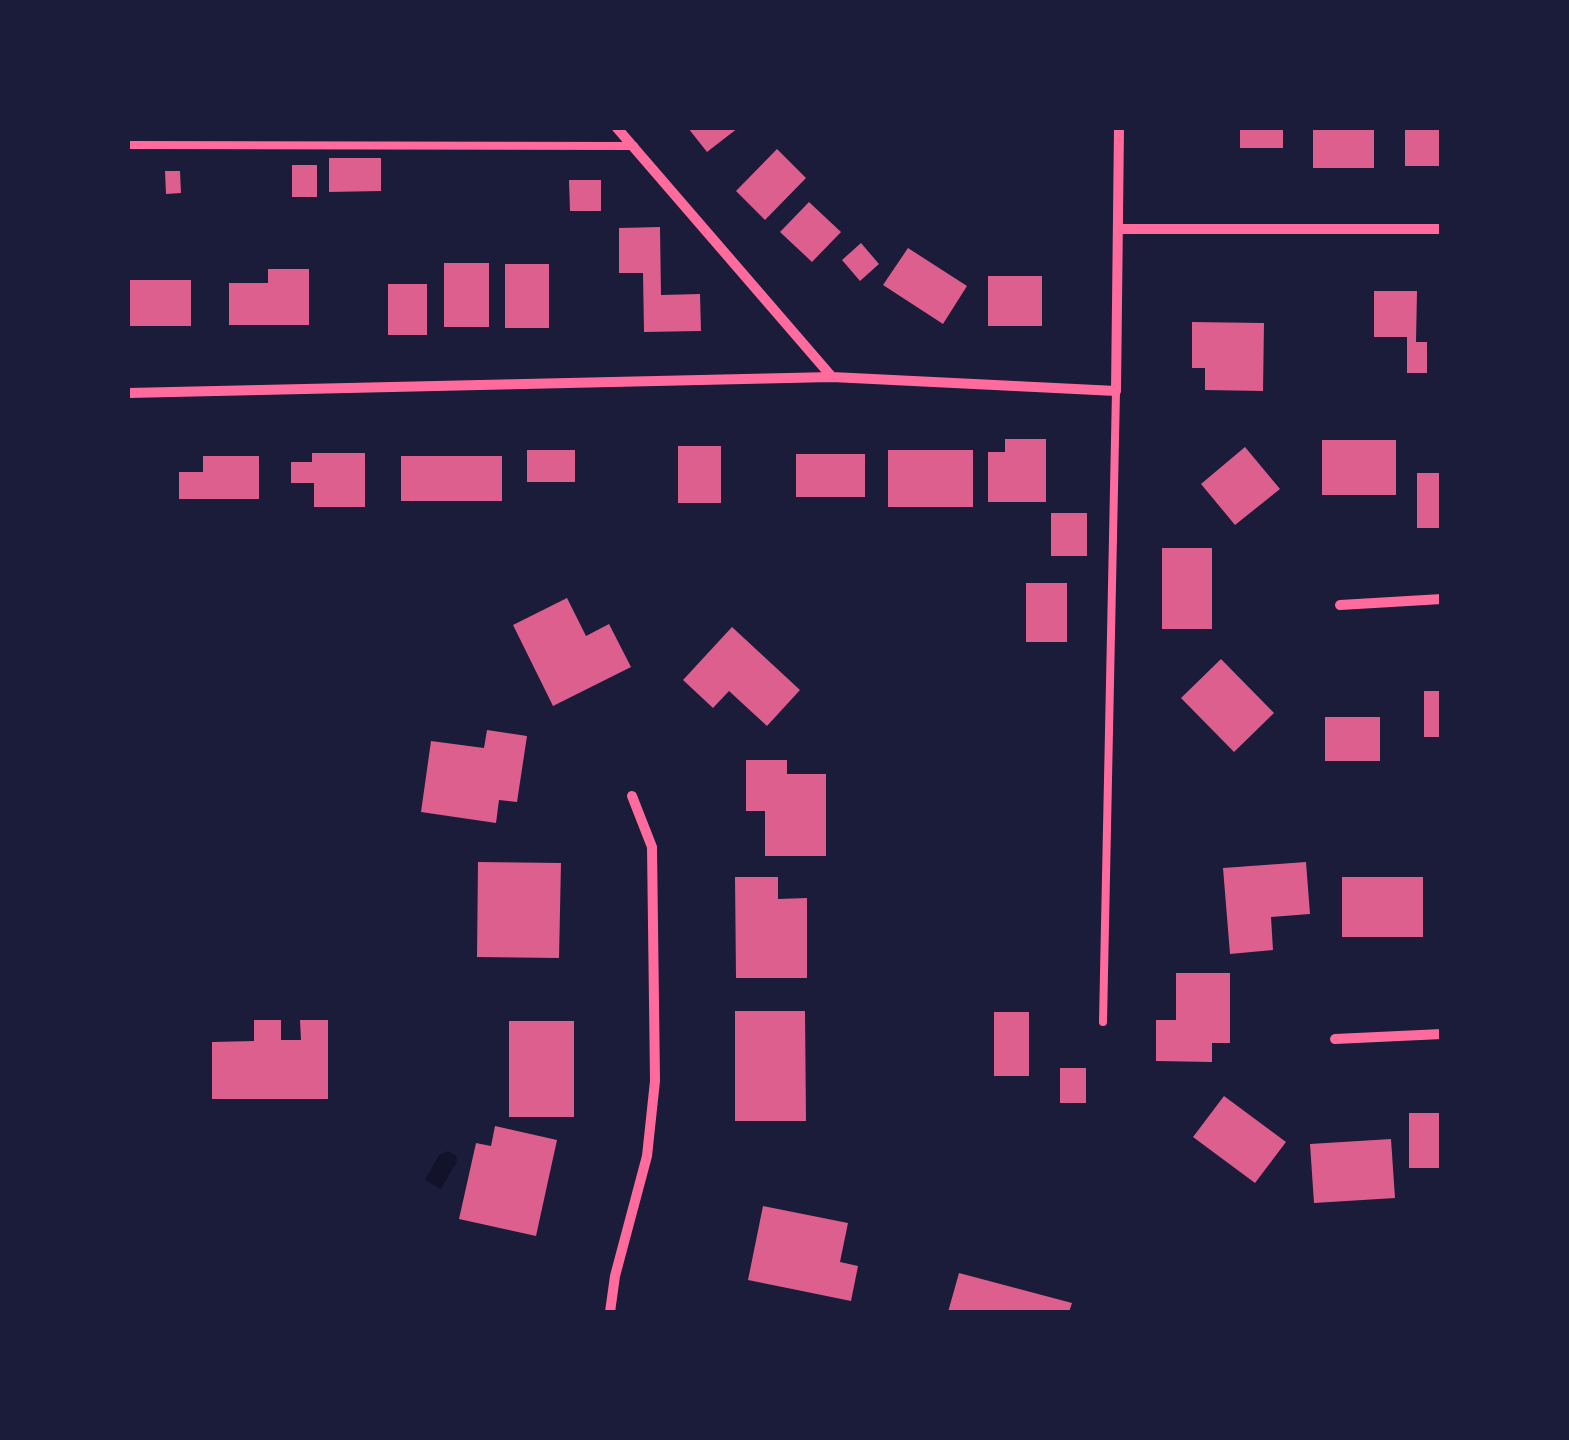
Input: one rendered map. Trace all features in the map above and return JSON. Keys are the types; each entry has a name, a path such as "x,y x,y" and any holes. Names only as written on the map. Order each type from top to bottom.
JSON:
{"street":[{"path":"618,128 832,377"},
{"path":"128,393 832,377 1116,391 1120,128"},
{"path":"1118,229 1442,228"},
{"path":"1340,605 1442,599"},
{"path":"610,1312 615,1276 646,1156 655,1081 652,848 632,796"},
{"path":"1335,1039 1442,1034"}],"lane":[{"path":"128,145 634,146"},
{"path":"1103,1022 1116,391"}],"shaded area":[{"path":"448,1151 457,1161 441,1189 425,1180 439,1155"}],"building":[{"path":"688,128 738,128 707,152"},
{"path":"1240,128 1283,128 1283,148 1240,148"},
{"path":"1313,128 1374,128 1374,168 1313,168"},
{"path":"1405,128 1442,128 1442,166 1405,166"},
{"path":"777,149 806,178 765,220 736,191"},
{"path":"329,158 381,158 381,191 329,192"},
{"path":"292,165 317,165 317,197 292,197"},
{"path":"165,171 180,171 181,193 166,194"},
{"path":"569,180 601,180 601,211 570,211"},
{"path":"809,202 841,232 812,262 780,232"},
{"path":"660,227 661,295 700,294 701,331 644,332 643,273 619,273 619,228"},
{"path":"861,243 879,264 860,281 842,260"},
{"path":"908,248 967,286 943,324 883,285"},
{"path":"444,263 489,263 489,327 444,327"},
{"path":"505,264 549,264 549,328 505,328"},
{"path":"268,269 309,269 309,325 229,325 229,283 268,283"},
{"path":"988,276 1042,276 1042,326 988,326"},
{"path":"128,280 191,280 191,326 128,326"},
{"path":"388,284 427,284 427,335 388,335"},
{"path":"1374,291 1417,291 1416,342 1427,342 1427,373 1407,373 1407,337 1374,337"},
{"path":"1192,322 1264,323 1263,391 1205,390 1205,368 1192,368"},
{"path":"1005,439 1046,439 1046,502 988,502 988,452 1005,452"},
{"path":"1322,440 1396,440 1396,495 1322,495"},
{"path":"678,446 721,446 721,503 678,503"},
{"path":"1245,447 1280,489 1235,525 1201,484"},
{"path":"527,450 575,450 575,482 527,482"},
{"path":"888,450 973,450 973,507 888,507"},
{"path":"312,453 365,453 365,507 314,507 314,483 291,483 291,462 312,462"},
{"path":"796,454 865,454 865,497 796,497"},
{"path":"203,456 259,456 259,499 179,499 179,472 203,472"},
{"path":"401,456 502,456 502,501 401,501"},
{"path":"1417,473 1442,473 1442,528 1417,528"},
{"path":"1051,513 1087,513 1087,556 1051,556"},
{"path":"1162,548 1212,548 1212,629 1162,629"},
{"path":"1026,583 1067,583 1067,642 1026,642"},
{"path":"567,598 586,636 609,624 631,667 553,706 513,625"},
{"path":"732,627 800,690 767,726 729,691 713,708 683,680"},
{"path":"1221,659 1274,713 1234,752 1181,698"},
{"path":"1424,691 1442,691 1442,737 1424,737"},
{"path":"1325,717 1380,717 1380,761 1325,761"},
{"path":"487,730 527,736 517,802 499,800 496,823 421,812 431,741 484,748"},
{"path":"746,760 787,760 787,774 826,774 826,856 765,856 765,811 746,811"},
{"path":"478,862 561,863 559,958 477,957"},
{"path":"1306,862 1310,914 1271,917 1273,950 1230,954 1223,868"},
{"path":"735,877 778,877 778,899 807,898 807,978 736,978"},
{"path":"1342,877 1423,877 1423,937 1342,937"},
{"path":"1176,973 1230,973 1230,1043 1212,1043 1212,1062 1156,1061 1156,1020 1176,1020"},
{"path":"735,1011 805,1011 806,1121 735,1121"},
{"path":"994,1012 1029,1012 1029,1076 994,1076"},
{"path":"254,1020 281,1020 281,1040 301,1040 300,1020 328,1020 328,1099 212,1099 212,1042 254,1041"},
{"path":"509,1021 574,1021 574,1117 509,1117"},
{"path":"1060,1068 1086,1068 1086,1103 1060,1103"},
{"path":"1224,1096 1286,1142 1255,1183 1193,1137"},
{"path":"1409,1113 1442,1113 1442,1168 1409,1168"},
{"path":"495,1126 557,1140 536,1236 459,1219 476,1143 491,1146"},
{"path":"1391,1139 1395,1198 1314,1203 1310,1144"},
{"path":"763,1206 848,1223 840,1262 858,1266 851,1301 748,1280"},
{"path":"959,1273 1072,1303 1069,1312 948,1312"}]}
